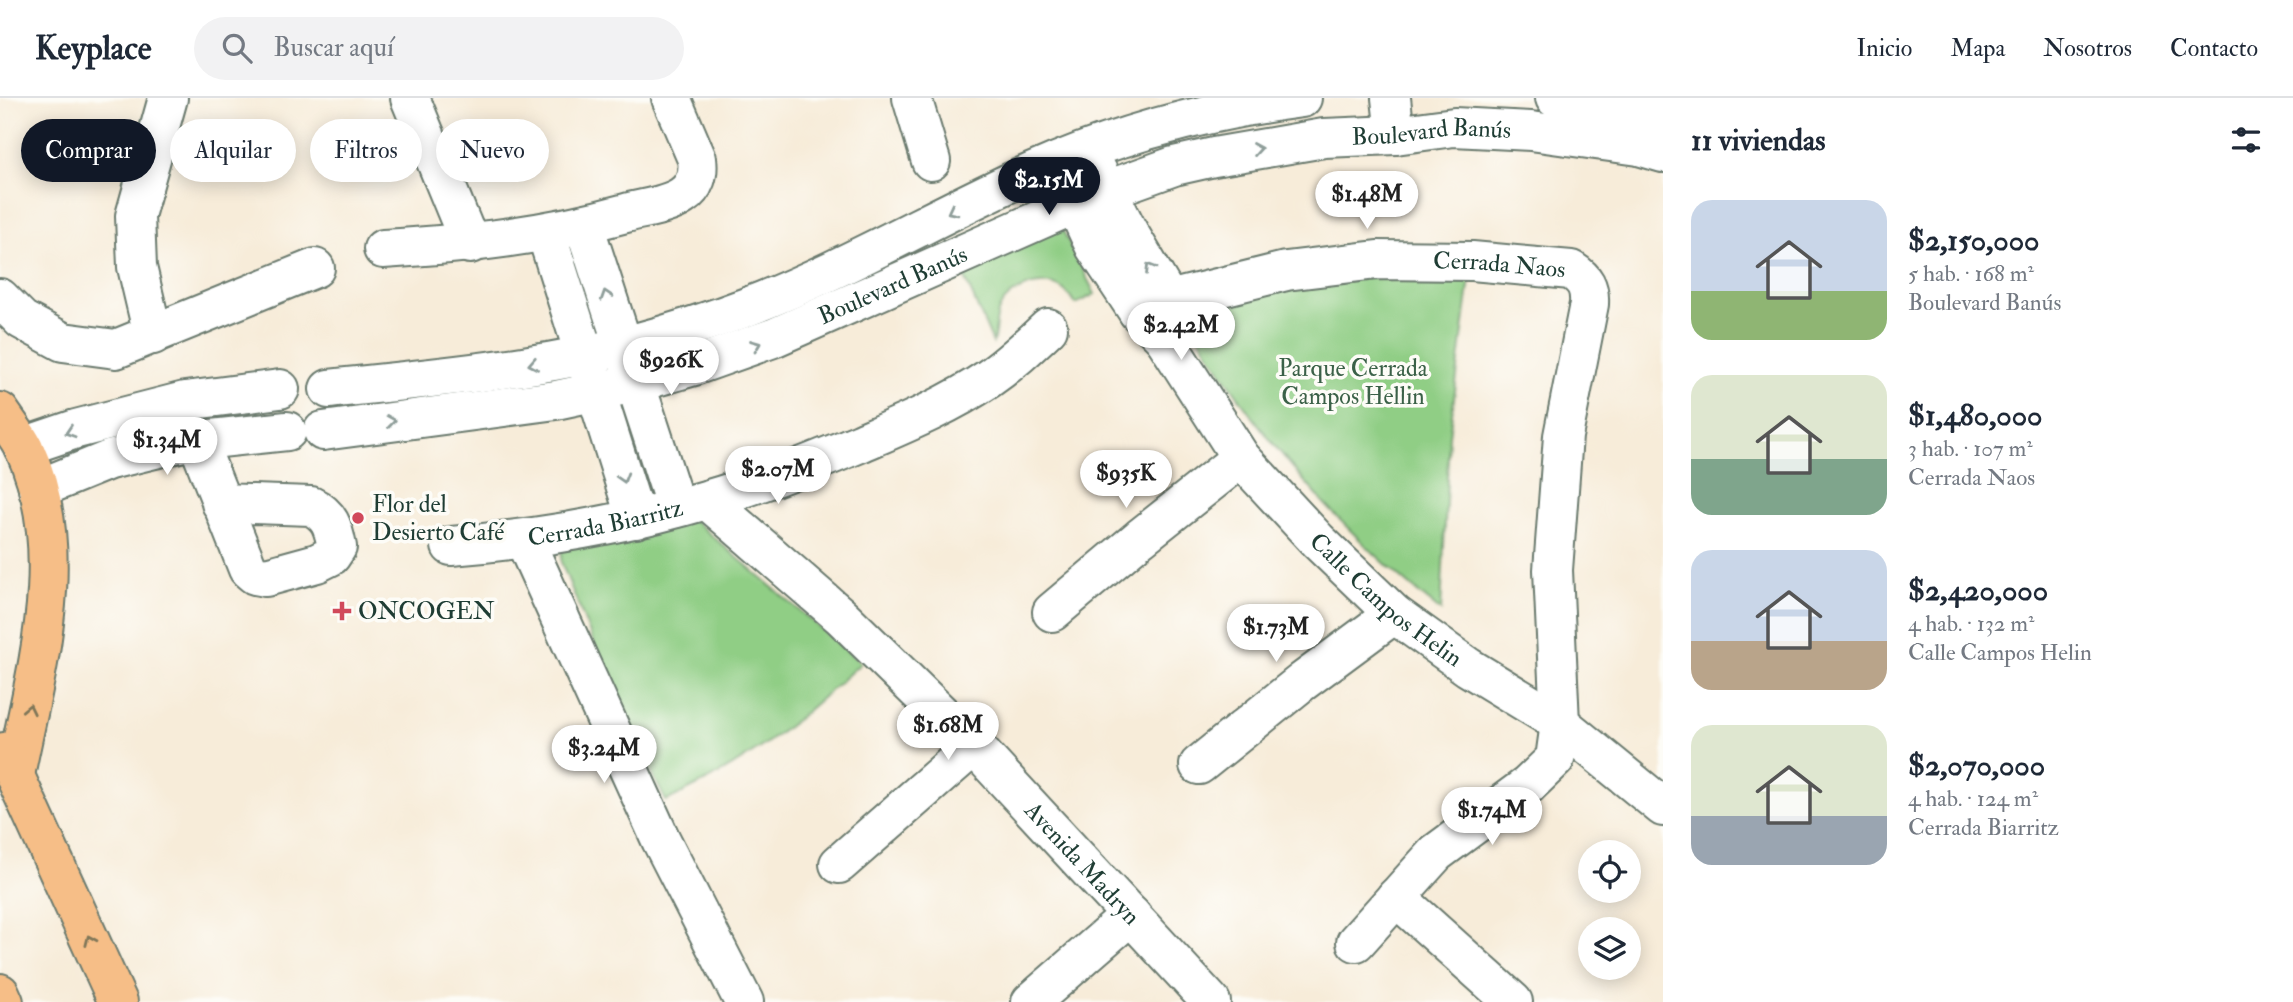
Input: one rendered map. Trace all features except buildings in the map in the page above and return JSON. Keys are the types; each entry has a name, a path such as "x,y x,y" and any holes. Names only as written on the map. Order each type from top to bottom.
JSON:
{"main road":[{"path":"0,412 23,447 38,489 49,547 47,602 7,759 118,1002"},
{"path":"0,993 4,1002"}],"street":[{"path":"153,335 137,267 135,216 168,98"},
{"path":"410,98 470,244"},
{"path":"383,249 470,244 546,233 674,200 689,191 695,182 698,167 671,98"},
{"path":"912,98 931,161"},
{"name":"Boulevard Banús","path":"329,389 524,366 584,355 699,324 797,287 985,194 1072,157 1162,111 1302,98"},
{"path":"1202,107 1214,157"},
{"path":"1162,111 1174,166"},
{"name":"Boulevard Banús","path":"38,489 109,460 197,440 501,409 635,383 694,366 773,338 1091,197 1174,166 1324,138 1393,116 1454,127 1531,131 1594,112 1663,116"},
{"name":"Boulevard Banús","path":"1594,112 1663,153"},
{"name":"Calle Campos Helin","path":"1072,157 1157,317 1241,458 1318,541 1394,614 1468,667 1560,723 1663,807"},
{"path":"584,225 635,383 691,504"},
{"path":"546,233 636,519"},
{"name":"Cerrada Naos","path":"1157,317 1286,271 1377,260 1472,261 1571,271 1581,277 1590,291 1589,304 1563,436 1553,570 1560,723"},
{"path":"0,298 22,320 63,342 116,349 316,268"},
{"name":"Cerrada Biarritz","path":"451,546 580,531 636,519 691,504 819,460 947,405 988,379 1048,328"},
{"path":"23,447 121,416 186,401 280,389 295,378 305,377 322,382 329,389 334,397 334,416 305,431 276,416 275,407 280,389"},
{"path":"197,440 221,503"},
{"path":"1052,612 1241,458"},
{"name":"Avenida Madryn","path":"691,504 842,617 974,746 1211,1002"},
{"path":"524,539 662,840 744,1002"},
{"path":"1199,765 1302,682 1394,614"},
{"path":"1356,942 1436,853 1497,805 1528,785 1555,759 1560,723"},
{"path":"839,864 974,746"},
{"path":"1396,897 1513,1002"},
{"path":"1031,1002 1131,915"}],"green space":[{"path":"1057,219 1095,294 1076,304 1057,286 1038,284 1019,290 1004,302 999,310 993,343 962,271"},
{"name":"Parque Cerrada Campos Hellin","path":"1367,276 1470,279 1449,436 1441,611 1367,546 1300,476 1241,401 1188,318 1289,288"},
{"path":"691,518 861,663 809,709 754,752 666,801 624,718 561,562 562,549"}],"place":[{"name":"Flor del Desierto Café","path":"358,518"},
{"name":"ONCOGEN","path":"342,611"}]}
